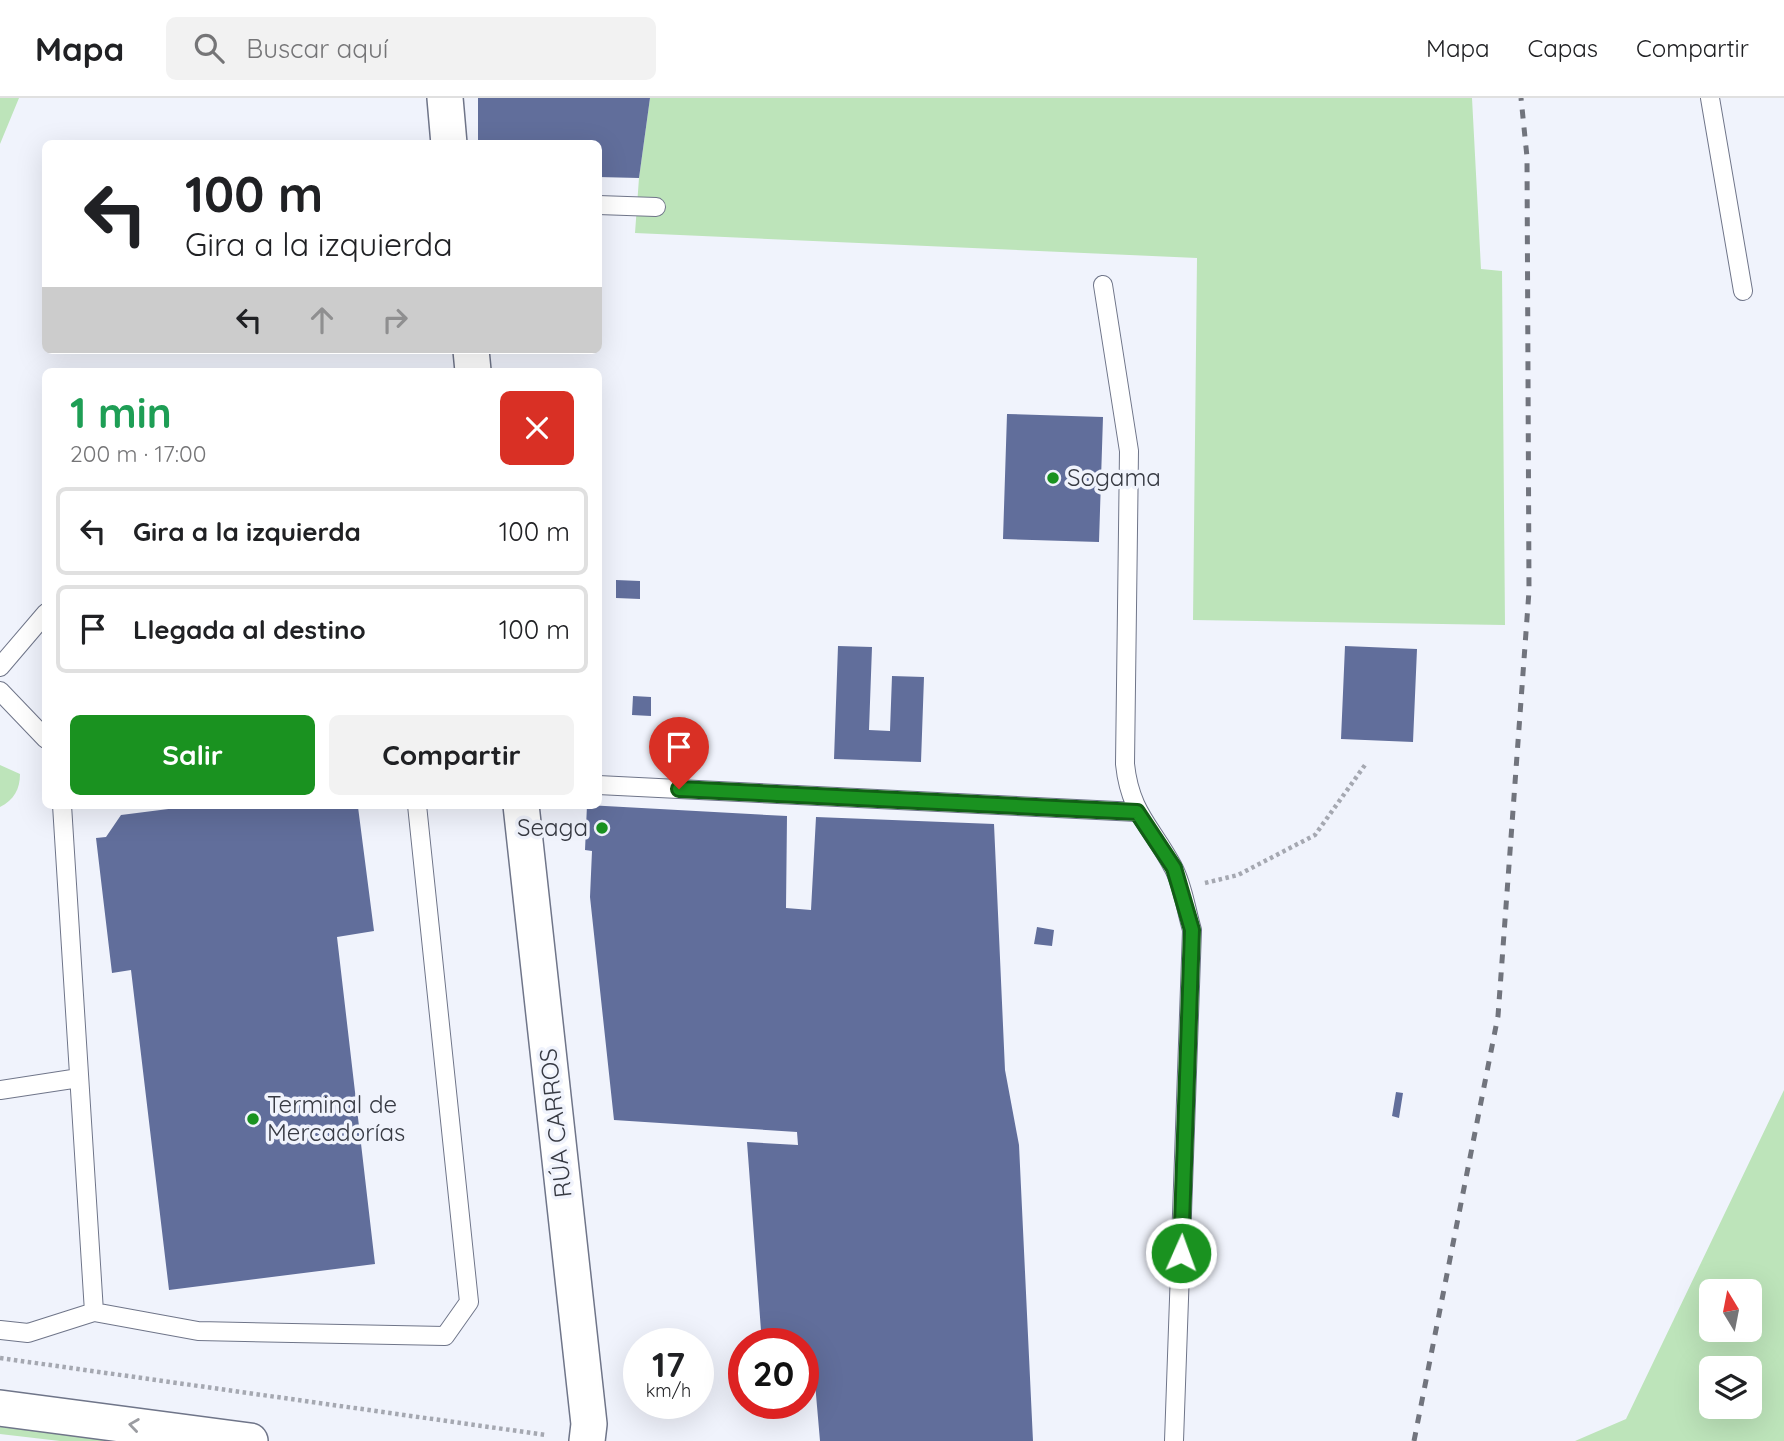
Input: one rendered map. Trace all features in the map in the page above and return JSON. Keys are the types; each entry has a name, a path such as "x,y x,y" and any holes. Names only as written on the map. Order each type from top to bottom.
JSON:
{"street":[{"path":"445,98 449,140"},
{"name":"RÚA CARROS","path":"521,809 589,1424 587,1441"},
{"path":"0,1408 250,1441"}],"lane":[{"path":"1710,98 1743,291"},
{"path":"602,205 656,207"},
{"path":"1103,285 1129,451 1125,764 1127,787 1137,812 1174,868 1192,930 1174,1441"},
{"path":"0,667 42,618"},
{"path":"0,691 42,735"},
{"path":"602,785 1137,812"},
{"path":"62,809 94,1312"},
{"path":"0,1330 27,1333 94,1312 198,1331 445,1336 469,1301 417,809"},
{"path":"0,1090 79,1078"}],"path":[{"path":"1181,890 1238,875 1315,835 1365,765"},
{"path":"0,1358 546,1435"}],"green space":[{"path":"0,98 19,98 0,144"},
{"path":"650,98 1472,98 1481,269 1502,271 1505,625 1193,620 1197,258 635,233"},
{"path":"0,765 20,774 15,794 0,807"},
{"path":"1784,1090 1784,1441 1575,1441 1626,1419"},
{"path":"0,1423 149,1441 60,1441 0,1434"}],"building":[{"path":"478,98 650,98 639,178 602,177 602,140 478,140"},
{"name":"Sogama","path":"1007,414 1103,417 1099,542 1003,539"},
{"path":"616,580 640,581 640,599 616,598"},
{"path":"838,646 872,647 869,730 890,731 892,676 924,677 921,762 834,759"},
{"path":"1345,646 1417,649 1413,742 1341,739"},
{"path":"633,696 651,697 651,716 632,715"},
{"path":"602,806 787,816 786,908 811,910 816,817 994,824 1005,1070 1019,1145 1033,1441 820,1441 819,1328 761,1328 747,1142 798,1145 797,1132 614,1120 590,897 592,851 585,850 587,809 602,809"},
{"name":"Terminal de Mercadorías","path":"168,809 358,809 374,931 337,937 375,1264 169,1290 131,970 112,973 96,838 106,837 121,815"},
{"path":"1037,927 1054,930 1052,946 1034,944"},
{"path":"1396,1092 1403,1093 1399,1118 1392,1116"}],"railway":[{"path":"1414,1441 1498,1016 1529,591 1527,157 1521,98"}],"place":[{"name":"Sogama","path":"1053,478"},
{"name":"Seaga","path":"602,828"},
{"name":"Terminal de Mercadorías","path":"253,1119"}],"route":[{"path":"679,789 1137,812 1174,868 1192,930 1181,1253"}]}
